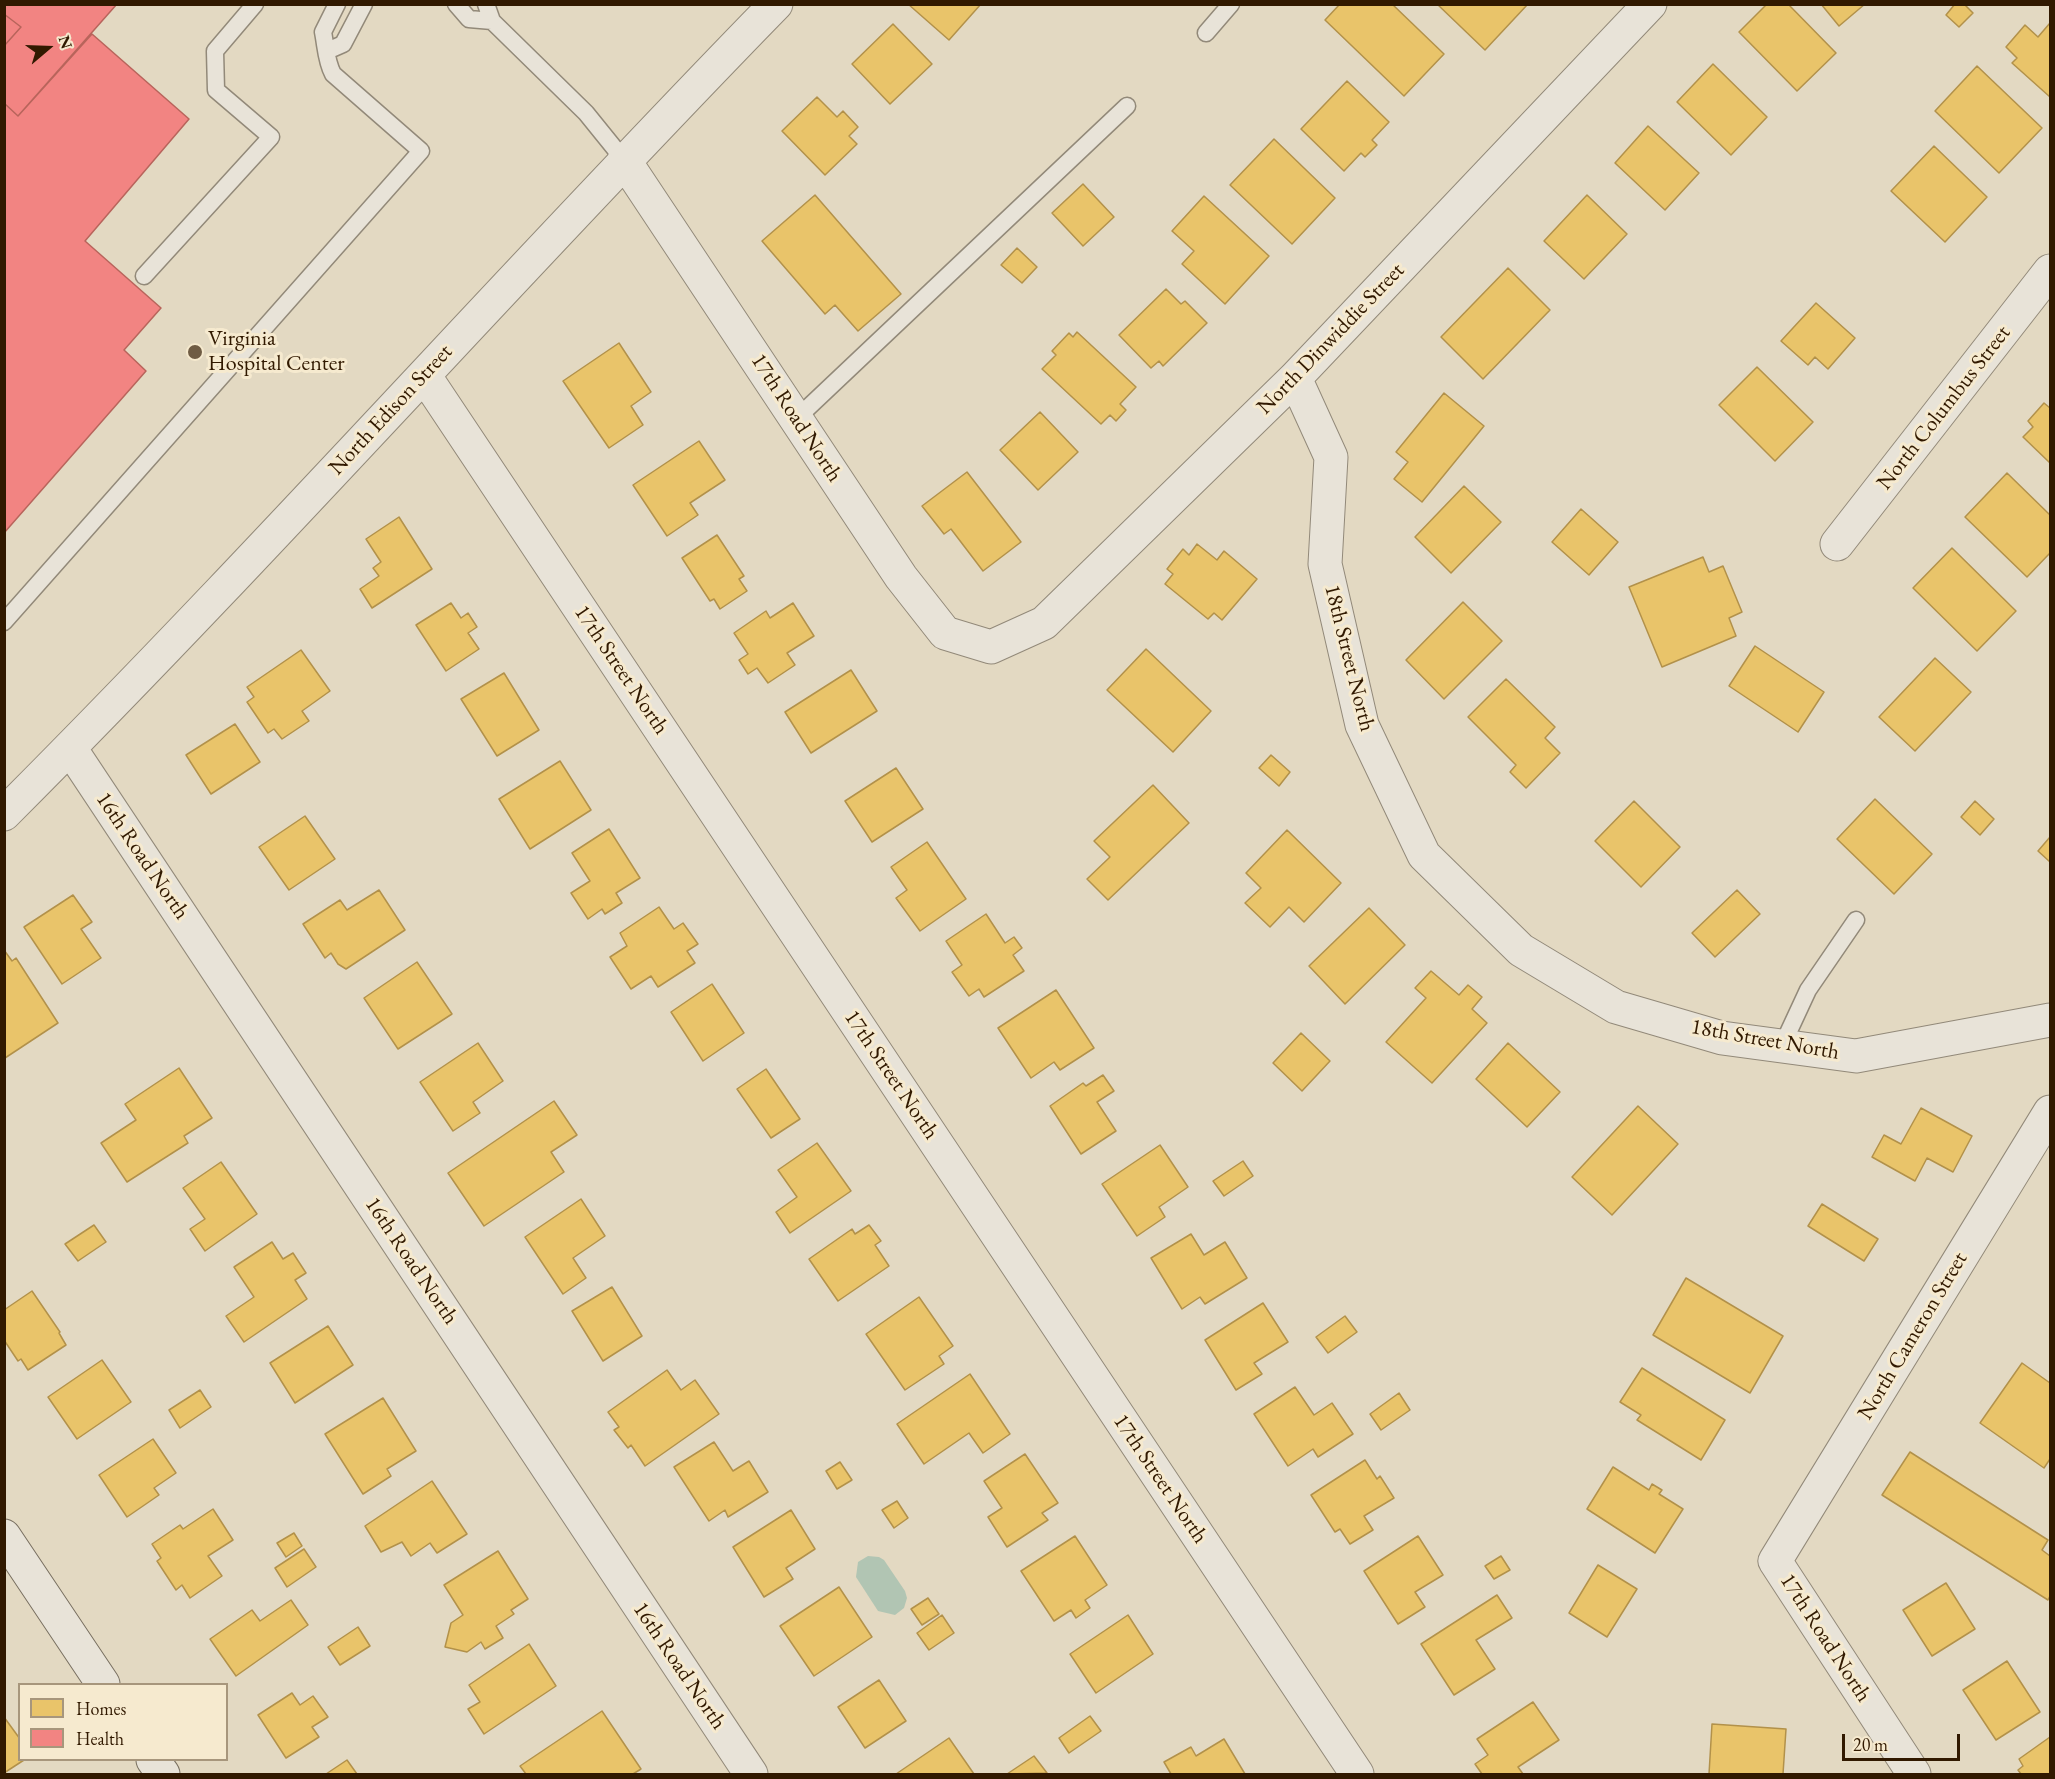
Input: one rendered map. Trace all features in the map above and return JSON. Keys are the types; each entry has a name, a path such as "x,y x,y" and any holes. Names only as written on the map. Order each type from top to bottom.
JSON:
{"street":[{"name":"North Edison Street","path":"4,814 70,748 424,375 624,160 776,4"},
{"name":"North Dinwiddie Street","path":"991,647 1044,623 1295,378 1650,4"},
{"name":"17th Road North","path":"624,160 901,577 945,633 991,647"},
{"name":"North Columbus Street","path":"1837,544 2050,271"},
{"name":"17th Street North","path":"424,375 1357,1774"},
{"name":"18th Street North","path":"1295,378 1331,457 1325,564 1362,725 1424,855 1521,950 1616,1007 1722,1038 1856,1056 2050,1020"},
{"name":"16th Road North","path":"70,748 751,1774"},
{"name":"North Cameron Street","path":"1775,1561 2050,1112"},
{"path":"4,1536 102,1683"},
{"name":"17th Road North","path":"1775,1561 1914,1774"},
{"path":"154,1761 163,1774"}],"lane":[{"path":"144,276 271,137 216,90 214,51 255,4"},
{"path":"4,622 421,151 333,74 327,63 327,51 322,32 337,4"},
{"path":"327,51 343,44 364,4"},
{"path":"456,4 469,19 492,21"},
{"path":"486,4 492,21 586,113 624,160"},
{"path":"1206,33 1231,4"},
{"path":"796,419 1127,106"},
{"path":"1782,1046 1808,990 1856,920"}],"shaded area":[{"path":"868,1556 884,1560 905,1591 907,1598 904,1608 895,1615 878,1611 856,1577 858,1562"}],"building: Homes":[{"path":"908,4 981,4 949,40"},
{"path":"1340,4 1392,4 1444,54 1404,96 1325,20"},
{"path":"1437,4 1528,4 1485,50"},
{"path":"1767,4 1788,4 1836,53 1797,91 1739,32"},
{"path":"1821,4 1865,4 1839,26"},
{"path":"1955,4 1964,4 1973,13 1959,27 1946,15"},
{"path":"2050,23 2050,97 2012,63 2017,58 2006,47 2025,25 2038,37"},
{"path":"893,24 932,64 890,104 852,64"},
{"path":"1713,64 1767,117 1731,155 1677,102"},
{"path":"1977,66 2042,128 1999,173 1935,111"},
{"path":"1347,81 1389,122 1372,140 1377,145 1365,157 1361,153 1344,171 1301,129"},
{"path":"817,97 837,117 843,111 858,127 849,136 857,144 825,175 782,131"},
{"path":"1648,126 1699,173 1665,210 1615,163"},
{"path":"1274,139 1335,198 1292,244 1230,185"},
{"path":"1934,146 1987,197 1945,242 1891,191"},
{"path":"1083,184 1114,217 1083,246 1052,213"},
{"path":"815,195 901,294 858,331 835,305 825,314 762,241"},
{"path":"1587,195 1627,234 1584,279 1544,241"},
{"path":"1204,196 1269,256 1225,304 1182,264 1194,251 1172,231"},
{"path":"1017,248 1037,267 1022,283 1001,265"},
{"path":"1508,268 1550,310 1483,379 1441,337"},
{"path":"1166,289 1181,304 1185,301 1207,323 1163,366 1159,361 1151,368 1119,335"},
{"path":"1816,303 1855,338 1828,369 1815,357 1808,365 1781,341"},
{"path":"1077,332 1136,387 1120,404 1126,410 1116,421 1110,415 1101,424 1042,369 1056,355 1052,351 1069,333 1073,337"},
{"path":"619,343 651,392 631,406 643,425 609,448 563,381"},
{"path":"1757,367 1813,422 1775,461 1719,405"},
{"path":"1444,393 1484,426 1422,502 1394,479 1408,462 1396,452"},
{"path":"2044,403 2050,408 2050,463 2023,437 2033,427 2028,421"},
{"path":"1040,412 1078,452 1038,490 1000,450"},
{"path":"699,441 725,480 690,503 698,515 667,536 633,485"},
{"path":"967,472 1021,542 983,571 951,529 944,534 922,506"},
{"path":"2007,473 2050,515 2050,553 2027,577 1965,517"},
{"path":"1464,486 1501,522 1451,573 1415,537"},
{"path":"1581,509 1618,542 1589,575 1552,542"},
{"path":"399,517 432,569 372,608 360,589 379,576 373,568 381,562 366,539"},
{"path":"717,535 744,576 739,579 747,591 720,609 714,599 710,601 682,558"},
{"path":"1197,544 1217,560 1224,551 1257,579 1222,620 1214,613 1208,619 1165,584 1173,574 1167,569 1183,549 1189,555"},
{"path":"1952,548 2016,611 1977,651 1913,588"},
{"path":"1703,557 1709,572 1723,566 1742,612 1729,618 1736,636 1662,667 1629,587"},
{"path":"1463,602 1502,641 1444,699 1406,660"},
{"path":"451,603 461,618 468,613 477,627 468,633 479,649 446,671 416,625"},
{"path":"793,603 814,636 787,653 795,665 768,683 757,668 748,674 739,660 748,654 734,633 766,611 770,618"},
{"path":"1755,646 1824,692 1798,732 1729,686"},
{"path":"1146,649 1211,711 1173,752 1107,690"},
{"path":"301,650 330,691 302,711 309,721 282,739 274,729 268,733 247,702 254,697 247,687"},
{"path":"1935,658 1971,692 1915,751 1879,717"},
{"path":"851,670 877,711 811,753 785,712"},
{"path":"504,673 539,730 497,756 461,699"},
{"path":"1506,679 1555,727 1545,738 1560,753 1526,788 1510,772 1516,765 1468,717"},
{"path":"235,724 260,762 211,794 186,755"},
{"path":"1271,755 1290,772 1279,786 1259,768"},
{"path":"560,761 591,810 530,849 499,799"},
{"path":"896,768 923,809 872,842 845,801"},
{"path":"1153,785 1189,823 1108,900 1087,879 1110,857 1094,841"},
{"path":"1875,799 1932,854 1894,894 1837,839"},
{"path":"1634,801 1680,847 1641,887 1595,841"},
{"path":"1975,801 1994,819 1980,835 1961,817"},
{"path":"305,816 335,859 289,890 259,847"},
{"path":"609,829 640,878 616,893 622,903 605,914 602,909 588,919 571,893 590,881 572,853"},
{"path":"1287,830 1341,883 1304,922 1289,907 1270,927 1245,903 1261,888 1246,873"},
{"path":"2050,837 2050,862 2038,851"},
{"path":"927,842 966,899 920,931 896,898 907,890 891,867"},
{"path":"379,890 405,930 346,969 338,964 331,953 325,958 303,924 340,900 347,910"},
{"path":"1737,890 1760,914 1715,957 1692,933"},
{"path":"73,895 92,922 81,929 101,958 62,984 24,927"},
{"path":"659,907 674,929 683,923 698,944 687,951 695,963 658,987 651,976 631,989 610,957 627,946 620,933"},
{"path":"1369,908 1405,945 1345,1004 1309,966"},
{"path":"986,914 1005,943 1014,937 1022,948 1013,955 1024,971 984,997 979,989 969,996 952,972 962,965 946,941"},
{"path":"4,950 12,961 16,958 58,1023 5,1058"},
{"path":"417,962 452,1014 398,1049 364,998"},
{"path":"1431,971 1459,995 1468,985 1482,997 1472,1009 1487,1023 1432,1083 1386,1042 1426,998 1415,988"},
{"path":"712,984 744,1033 703,1061 671,1012"},
{"path":"1056,990 1094,1048 1060,1070 1054,1062 1031,1078 998,1028"},
{"path":"1301,1033 1330,1061 1302,1091 1273,1063"},
{"path":"478,1043 503,1081 473,1102 480,1113 453,1131 420,1082"},
{"path":"1508,1043 1560,1092 1527,1127 1476,1079"},
{"path":"179,1068 212,1118 184,1136 188,1143 127,1182 101,1143 136,1120 125,1104"},
{"path":"766,1069 800,1119 771,1138 737,1089"},
{"path":"1103,1075 1114,1091 1097,1102 1116,1131 1081,1154 1050,1106 1083,1083 1086,1086"},
{"path":"554,1101 577,1135 551,1152 564,1172 484,1226 448,1173"},
{"path":"1638,1106 1678,1144 1612,1215 1572,1177"},
{"path":"1921,1108 1972,1136 1953,1172 1927,1158 1915,1181 1872,1157 1884,1135 1901,1144"},
{"path":"817,1143 851,1191 790,1233 776,1212 797,1197 778,1170"},
{"path":"1160,1145 1188,1187 1159,1207 1165,1217 1137,1236 1102,1184"},
{"path":"1243,1161 1253,1176 1224,1196 1213,1181"},
{"path":"221,1162 257,1214 205,1251 190,1229 205,1219 183,1188"},
{"path":"581,1199 605,1236 573,1258 586,1278 563,1294 525,1237"},
{"path":"1822,1204 1878,1239 1864,1261 1808,1226"},
{"path":"94,1225 106,1242 78,1261 65,1244"},
{"path":"869,1225 881,1241 875,1245 889,1266 838,1301 809,1259 852,1229 855,1234"},
{"path":"1191,1234 1204,1255 1225,1242 1247,1278 1205,1304 1200,1297 1182,1309 1151,1258"},
{"path":"272,1242 283,1259 293,1253 306,1273 295,1280 307,1299 244,1342 226,1316 254,1297 234,1267"},
{"path":"1686,1278 1783,1336 1750,1393 1653,1335"},
{"path":"612,1287 642,1336 603,1361 572,1311"},
{"path":"32,1291 60,1332 66,1345 28,1370 21,1359 18,1361 4,1340 4,1310"},
{"path":"919,1297 953,1346 939,1356 944,1364 905,1390 866,1334"},
{"path":"1263,1303 1288,1342 1254,1363 1262,1374 1236,1390 1205,1340"},
{"path":"1345,1316 1357,1332 1328,1353 1316,1337"},
{"path":"328,1326 353,1365 295,1403 270,1363"},
{"path":"102,1360 131,1402 77,1439 48,1397"},
{"path":"2022,1363 2050,1383 2050,1459 2044,1468 1980,1423"},
{"path":"1642,1368 1725,1420 1701,1460 1637,1420 1641,1415 1620,1402"},
{"path":"667,1370 681,1390 695,1380 719,1414 645,1466 631,1445 628,1448 614,1430 619,1427 608,1412"},
{"path":"970,1374 1010,1434 983,1453 969,1433 924,1464 897,1424"},
{"path":"1295,1387 1314,1415 1332,1403 1353,1434 1318,1457 1313,1449 1288,1466 1254,1414"},
{"path":"200,1390 211,1407 180,1428 169,1410"},
{"path":"1399,1393 1410,1410 1381,1430 1370,1414"},
{"path":"383,1398 416,1451 387,1469 391,1476 363,1494 325,1434"},
{"path":"153,1439 176,1473 154,1488 159,1495 127,1517 99,1475"},
{"path":"714,1442 733,1471 749,1461 768,1492 728,1517 725,1510 709,1521 674,1467"},
{"path":"1910,1452 2048,1540 2042,1550 2050,1556 2050,1596 2048,1600 1882,1495"},
{"path":"1025,1454 1058,1503 1042,1513 1048,1520 1007,1547 988,1517 1002,1508 984,1481"},
{"path":"1365,1460 1377,1479 1380,1476 1394,1498 1364,1516 1373,1530 1350,1544 1340,1529 1335,1532 1311,1495"},
{"path":"840,1462 852,1480 837,1489 826,1471"},
{"path":"1613,1467 1649,1490 1652,1484 1662,1490 1659,1494 1683,1509 1655,1553 1587,1509"},
{"path":"432,1481 467,1534 437,1553 430,1543 411,1556 402,1542 381,1552 365,1526"},
{"path":"897,1501 908,1518 894,1528 882,1510"},
{"path":"213,1509 233,1540 208,1556 222,1576 190,1598 182,1585 176,1590 157,1561 161,1558 152,1544 180,1525 183,1529"},
{"path":"791,1510 815,1549 786,1568 793,1579 764,1597 733,1547"},
{"path":"294,1533 302,1546 286,1557 277,1543"},
{"path":"1075,1536 1107,1585 1085,1600 1090,1608 1076,1618 1071,1610 1054,1621 1021,1571"},
{"path":"1418,1536 1443,1575 1415,1592 1425,1607 1398,1624 1364,1571"},
{"path":"304,1549 316,1567 287,1587 275,1568"},
{"path":"498,1551 528,1599 511,1610 514,1614 496,1626 503,1638 485,1649 481,1642 467,1652 445,1647 451,1623 463,1615 444,1585"},
{"path":"1501,1556 1510,1570 1494,1579 1485,1566"},
{"path":"1598,1565 1637,1589 1607,1637 1569,1613"},
{"path":"1946,1583 1975,1629 1932,1656 1903,1610"},
{"path":"839,1587 872,1637 814,1676 780,1626"},
{"path":"1497,1595 1512,1618 1476,1640 1495,1669 1454,1695 1421,1644"},
{"path":"928,1598 939,1614 922,1625 911,1609"},
{"path":"291,1600 308,1625 236,1676 210,1639 252,1610 260,1621"},
{"path":"942,1615 954,1633 929,1650 917,1633"},
{"path":"1128,1615 1153,1654 1096,1693 1070,1654"},
{"path":"358,1627 370,1646 340,1665 328,1647"},
{"path":"529,1644 556,1686 484,1734 468,1709 480,1702 469,1685"},
{"path":"2007,1661 2040,1712 1996,1740 1963,1690"},
{"path":"879,1680 906,1721 865,1748 838,1707"},
{"path":"292,1693 300,1705 313,1696 328,1717 312,1727 319,1737 286,1758 258,1715"},
{"path":"1533,1702 1559,1740 1518,1767 1523,1774 1482,1774 1475,1764 1488,1755 1477,1739"},
{"path":"602,1711 641,1769 633,1774 526,1774 520,1766"},
{"path":"1090,1716 1101,1731 1069,1753 1059,1738"},
{"path":"4,1717 18,1736 18,1761 22,1761 4,1773"},
{"path":"1712,1724 1786,1729 1783,1774 1709,1774"},
{"path":"2050,1737 2050,1774 2021,1774 2018,1770 2023,1766 2019,1759"},
{"path":"949,1738 974,1774 896,1774"},
{"path":"1224,1739 1245,1774 1171,1774 1164,1762 1191,1747 1196,1756"},
{"path":"1034,1756 1047,1773 1007,1774"},
{"path":"347,1760 357,1774 326,1774"}],"building: Health":[{"path":"7,4 117,4 18,116 4,103 4,46 21,27 4,14 4,7"},
{"path":"4,14 21,27 4,46"},
{"path":"92,34 189,119 85,241 161,308 124,350 146,371 4,533 4,103 18,116"}],"place":[{"name":"Virginia Hospital Center","path":"195,352"}]}
